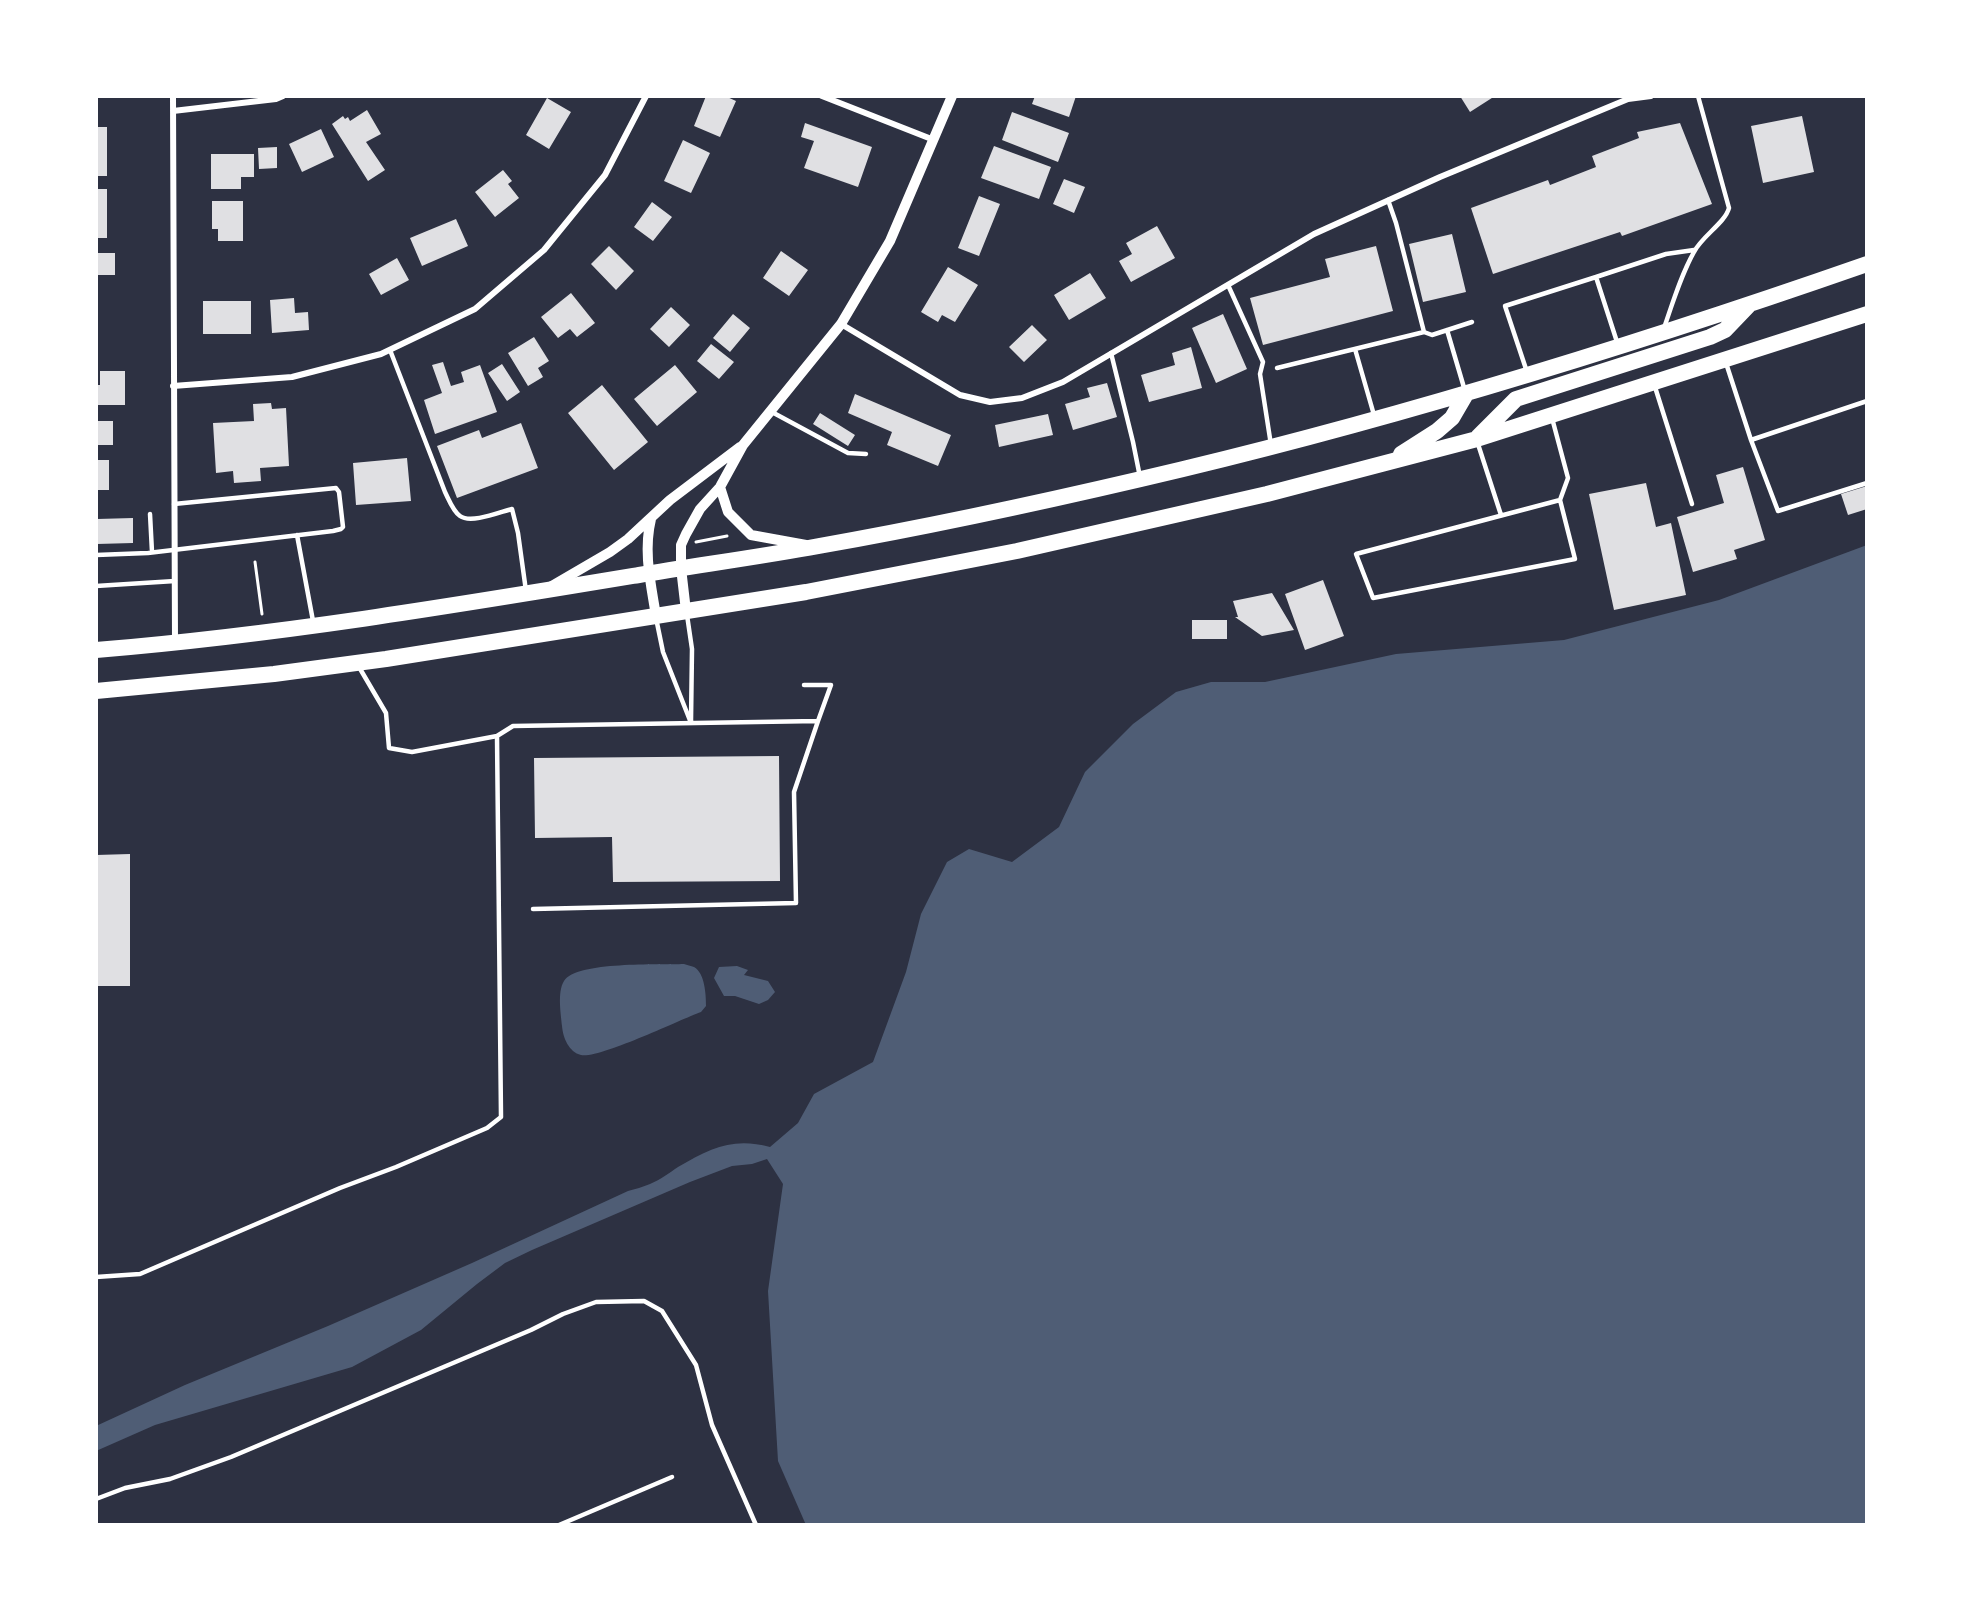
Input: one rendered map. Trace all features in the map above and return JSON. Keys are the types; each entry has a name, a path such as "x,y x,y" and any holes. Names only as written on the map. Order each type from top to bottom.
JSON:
{"highway":[{"path":"96,650 175,644 315,627 818,547 1140,480 1376,420 1466,394 1867,264"},
{"path":"1477,439 1516,399 1710,337 1725,330 1751,303"},
{"path":"96,691 274,674 356,663 686,611 914,572 1017,551 1267,494 1477,439 1867,314"},
{"path":"1385,464 1437,431 1452,418 1466,394"}],"street":[{"path":"173,96 175,644"},
{"path":"173,111 276,99 283,96"},
{"path":"173,386 292,377 381,354 475,309 544,250 605,175 645,96"},
{"path":"822,96 934,140"},
{"path":"686,611 681,545 686,534 700,510 720,487 743,445 841,324 891,241 952,96"},
{"path":"841,324 960,395 990,402 1022,398 1063,382 1314,234 1440,177 1626,98 1651,96"},
{"path":"534,592 610,552 652,519 670,500 743,445"},
{"path":"720,487 728,512 752,535 818,547"},
{"path":"652,519 647,543 656,616"}],"lane":[{"path":"1662,332 1694,250 1727,216 1729,208 1698,96"},
{"path":"1388,200 1424,332"},
{"path":"1528,375 1505,306 1666,254 1694,250"},
{"path":"1596,277 1618,346"},
{"path":"1228,285 1263,362 1260,374 1271,447"},
{"path":"1277,368 1424,332 1431,335 1472,322"},
{"path":"1447,330 1466,394"},
{"path":"1355,349 1376,420"},
{"path":"390,350 454,510 460,516 474,519 512,508 534,592"},
{"path":"1111,354 1140,480"},
{"path":"1725,360 1751,440 1778,511 1867,483"},
{"path":"1653,383 1692,504"},
{"path":"1751,440 1867,401"},
{"path":"770,411 848,453 866,454"},
{"path":"1551,415 1568,478 1560,500 1575,559 1373,598 1356,554 1560,500"},
{"path":"1477,439 1501,515"},
{"path":"96,555 152,552 297,535 343,527 339,492 336,488 174,504"},
{"path":"150,514 152,552"},
{"path":"297,535 315,627"},
{"path":"96,586 175,581"},
{"path":"686,611 692,649 691,723"},
{"path":"656,616 663,652 691,723"},
{"path":"356,663 386,713 389,748 412,752 497,736 513,726 818,721"},
{"path":"533,909 796,903 794,792 831,685 804,685"},
{"path":"96,1277 140,1274 340,1188 488,1128 501,1117 497,736"},
{"path":"96,1499 125,1488 170,1479 231,1457 596,1302 644,1301 662,1311 696,1365 712,1425 756,1525"},
{"path":"559,1525 672,1477"}],"path":[{"path":"693,543 727,536"},
{"path":"255,562 262,614"}],"water":[{"path":"1867,545 1867,1525 806,1525 778,1461 768,1291 783,1184 767,1159 752,1164 732,1166 690,1182 505,1263 421,1330 352,1367 155,1425 96,1451 96,1426 185,1385 328,1326 628,1191 654,1182 690,1160 712,1150 722,1146 745,1143 770,1147 798,1123 814,1094 873,1062 906,972 921,914 947,862 969,849 1012,862 1059,827 1085,772 1133,724 1176,692 1211,682 1265,682 1396,654 1564,640 1719,600"},
{"path":"684,964 698,970 703,979 706,1006 701,1012 640,1038 590,1055 581,1055 570,1048 563,1031 560,997 564,981 572,975 584,970 620,965"},
{"path":"737,966 748,970 744,975 768,981 775,992 768,1000 759,1004 735,996 724,996 714,978 719,967"}],"building":[{"path":"706,96 725,96 736,101 720,137 694,126"},
{"path":"1035,96 1076,96 1069,117 1032,104"},
{"path":"1460,96 1495,96 1470,112"},
{"path":"547,98 571,112 549,149 526,135"},
{"path":"367,110 381,134 366,142 385,170 368,181 332,124 343,116 345,119 348,117 350,121"},
{"path":"1012,112 1069,133 1058,162 1002,140"},
{"path":"1802,116 1814,172 1763,183 1751,126"},
{"path":"805,123 872,147 858,187 804,168 814,141 801,137"},
{"path":"1680,123 1712,204 1622,236 1620,232 1493,274 1471,208 1548,180 1550,185 1596,167 1592,156 1639,138 1637,132"},
{"path":"96,127 107,127 107,176 96,176"},
{"path":"321,129 334,157 302,172 289,144"},
{"path":"683,140 710,153 691,193 664,181"},
{"path":"994,146 1051,167 1039,199 981,178"},
{"path":"277,147 277,168 259,169 258,148"},
{"path":"211,154 254,154 254,177 241,177 241,189 211,189"},
{"path":"503,170 512,181 508,184 519,198 495,217 475,192"},
{"path":"1064,179 1085,187 1074,213 1053,204"},
{"path":"96,189 107,189 107,238 96,238"},
{"path":"979,196 1000,204 979,256 958,248"},
{"path":"212,201 243,201 243,241 218,241 218,229 212,229"},
{"path":"652,202 672,217 653,241 634,227"},
{"path":"456,219 468,246 422,266 410,238"},
{"path":"1157,226 1175,258 1131,282 1119,261 1132,254 1126,243"},
{"path":"1452,234 1466,292 1423,302 1409,244"},
{"path":"609,246 634,271 616,290 591,264"},
{"path":"1376,246 1393,311 1263,345 1250,298 1330,277 1325,259"},
{"path":"781,251 808,270 789,296 763,278"},
{"path":"96,253 115,253 115,275 96,275"},
{"path":"397,258 409,280 381,295 369,274"},
{"path":"948,267 978,285 955,322 942,315 938,322 921,312"},
{"path":"1090,273 1106,298 1069,320 1054,295"},
{"path":"571,293 595,323 577,337 570,329 558,338 541,317"},
{"path":"294,298 295,313 308,312 309,330 272,333 270,300"},
{"path":"203,301 251,301 251,334 203,334"},
{"path":"671,307 690,325 669,347 650,329"},
{"path":"733,314 750,328 730,352 713,338"},
{"path":"1223,314 1247,369 1216,383 1192,328"},
{"path":"1032,325 1047,340 1024,362 1009,347"},
{"path":"534,337 549,361 538,368 543,377 528,386 508,353"},
{"path":"711,344 734,362 719,379 697,361"},
{"path":"1191,347 1202,388 1149,402 1141,375 1175,365 1172,353"},
{"path":"443,362 451,386 464,382 461,372 480,365 497,412 435,434 424,400 442,393 432,365"},
{"path":"502,364 520,392 507,401 488,373"},
{"path":"675,365 697,392 657,426 634,399"},
{"path":"100,371 125,371 125,405 96,405 96,385 100,385"},
{"path":"1107,383 1117,417 1073,430 1065,404 1090,397 1087,388"},
{"path":"602,385 648,442 614,470 568,413"},
{"path":"855,394 951,435 938,466 887,445 892,432 848,413"},
{"path":"271,403 272,409 286,408 289,466 260,468 261,481 234,483 233,471 216,473 213,423 254,421 253,404"},
{"path":"820,413 855,435 848,446 813,424"},
{"path":"1048,414 1053,435 999,447 995,425"},
{"path":"96,421 113,421 113,445 96,445"},
{"path":"521,423 538,468 457,498 437,446 479,430 482,438"},
{"path":"407,458 411,501 356,505 353,463"},
{"path":"96,460 109,460 109,490 96,490"},
{"path":"1743,467 1765,540 1734,550 1737,559 1693,572 1677,517 1724,503 1716,475"},
{"path":"1646,483 1656,527 1671,523 1686,595 1614,610 1589,494"},
{"path":"1867,486 1867,509 1848,515 1841,494"},
{"path":"133,518 133,543 97,544 97,519"},
{"path":"1323,580 1344,636 1305,650 1285,594"},
{"path":"1272,593 1294,630 1262,636 1235,617 1238,617 1233,601"},
{"path":"1192,620 1227,620 1227,639 1192,639"},
{"path":"779,756 780,881 613,882 612,837 535,838 534,758"},
{"path":"130,854 130,986 96,986 96,855"}]}
